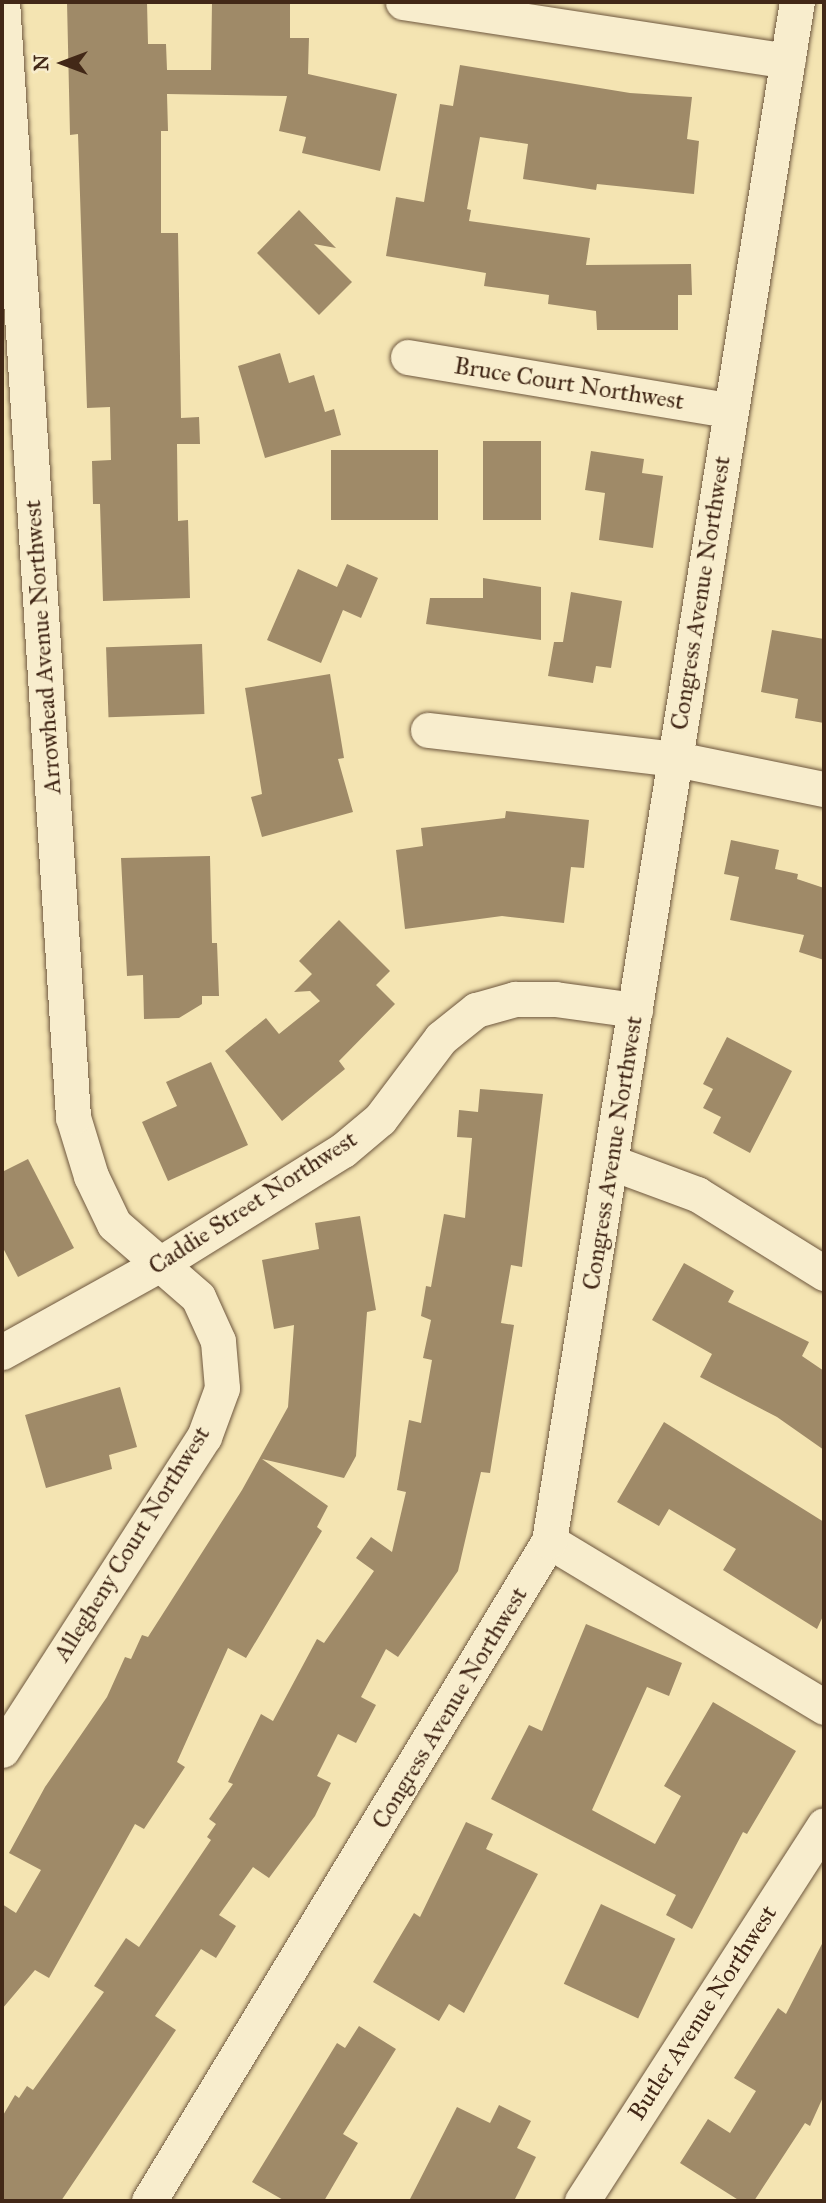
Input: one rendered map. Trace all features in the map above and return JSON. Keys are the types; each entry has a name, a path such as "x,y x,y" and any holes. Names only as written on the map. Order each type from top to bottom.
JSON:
{"street":[{"path":"403,2 787,61"},
{"name":"Congress Avenue Northwest","path":"149,2201 549,1541 613,1163 729,410 797,2"},
{"name":"Arrowhead Avenue Northwest","path":"2,3 13,362 73,1118 91,1176 114,1224 158,1265"},
{"name":"Bruce Court Northwest","path":"408,357 729,410"},
{"path":"428,730 676,759 824,789"},
{"name":"Caddie Street Northwest","path":"2,1352 158,1265 343,1150 380,1119 441,1038 476,1010 515,999 555,999 635,1010"},
{"path":"613,1163 697,1194 824,1273"},
{"name":"Allegheny Court Northwest","path":"2,1750 204,1437 222,1388 218,1341 198,1297 158,1265"},
{"path":"549,1541 824,1707"},
{"name":"Butler Avenue Northwest","path":"582,2201 824,1825"}],"building":[{"path":"67,2 147,2 148,44 166,44 167,70 211,70 212,2 290,2 290,38 309,38 308,74 397,94 380,171 302,153 306,137 279,131 287,96 167,94 168,131 161,131 161,233 178,233 181,418 199,417 200,444 177,444 178,521 188,520 190,598 103,601 100,504 93,504 92,461 111,460 110,407 87,408 78,134 70,135"},
{"path":"460,65 630,93 692,97 687,139 699,141 694,194 597,184 596,190 523,179 528,144 480,137 467,209 471,210 469,221 590,238 586,265 691,264 692,295 678,295 678,330 597,330 596,311 548,304 549,295 484,286 486,273 386,256 396,197 424,202 440,104 453,106"},
{"path":"299,210 336,248 314,244 352,282 319,315 257,253"},
{"path":"280,353 289,383 314,375 325,412 334,409 341,435 265,458 238,366"},
{"path":"483,441 541,441 541,520 483,520"},
{"path":"331,450 438,450 438,520 331,520"},
{"path":"591,451 644,459 642,473 663,476 653,548 599,540 605,493 585,490"},
{"path":"347,564 378,578 361,618 343,610 321,663 267,640 298,569 337,587"},
{"path":"483,578 541,587 541,640 426,624 430,598 483,598"},
{"path":"571,592 622,601 611,668 596,666 593,683 548,676 554,642 563,642"},
{"path":"772,630 824,639 824,723 795,718 798,699 761,692"},
{"path":"202,644 204,714 109,717 106,647"},
{"path":"330,674 344,758 338,759 353,812 262,837 251,797 262,794 245,688"},
{"path":"506,811 589,820 584,868 571,867 564,923 502,916 405,929 396,850 423,846 421,828 505,818"},
{"path":"731,840 779,850 775,869 798,874 797,879 824,888 824,960 799,952 804,935 730,920 739,877 724,874"},
{"path":"210,856 212,943 217,943 219,996 202,996 202,1004 179,1018 144,1019 143,975 127,976 121,858"},
{"path":"339,920 390,971 376,985 395,1004 339,1061 345,1069 282,1121 225,1051 266,1018 279,1034 320,1001 310,991 294,992 312,974 299,961"},
{"path":"727,1037 792,1071 750,1153 713,1133 721,1117 703,1108 713,1089 703,1084"},
{"path":"211,1062 248,1145 168,1181 142,1122 177,1106 166,1082"},
{"path":"480,1089 543,1094 522,1267 511,1265 501,1323 514,1325 490,1473 481,1472 458,1571 398,1657 386,1649 361,1697 376,1705 356,1743 338,1734 317,1776 331,1783 315,1816 269,1878 253,1867 219,1915 236,1926 216,1958 201,1949 155,2016 176,2030 61,2201 2,2201 2,2117 15,2095 19,2098 27,2086 33,2090 104,1992 94,1986 126,1938 139,1947 211,1840 207,1837 216,1824 209,1819 233,1784 228,1782 261,1714 273,1721 317,1639 324,1643 374,1571 356,1558 371,1537 392,1552 406,1492 397,1490 409,1420 421,1423 432,1360 423,1358 431,1320 421,1316 426,1286 431,1287 444,1214 465,1218 472,1138 457,1137 459,1110 478,1112"},
{"path":"28,1159 74,1248 18,1277 2,1246 2,1172"},
{"path":"360,1216 376,1310 367,1312 356,1456 344,1478 262,1459 328,1506 317,1527 322,1531 246,1658 228,1648 177,1762 185,1767 144,1829 135,1824 49,1978 35,1970 2,2009 2,1904 16,1913 41,1870 9,1853 45,1787 107,1697 125,1657 131,1659 142,1635 148,1637 242,1490 288,1407 294,1325 274,1329 262,1260 319,1249 315,1223"},
{"path":"684,1263 734,1291 728,1302 809,1342 802,1356 824,1371 824,1450 777,1417 700,1377 712,1354 652,1320"},
{"path":"120,1387 137,1447 109,1455 112,1469 46,1488 25,1415"},
{"path":"664,1422 824,1522 824,1614 817,1629 723,1570 736,1549 669,1509 659,1526 617,1502"},
{"path":"586,1624 682,1663 669,1696 647,1687 592,1810 655,1844 681,1796 664,1786 713,1702 796,1751 747,1834 743,1832 692,1929 666,1915 676,1895 491,1799 529,1725 542,1731"},
{"path":"466,1822 493,1834 486,1849 538,1874 464,2013 449,2004 439,2021 373,1982 414,1913 420,1917"},
{"path":"601,1904 675,1939 638,2018 564,1984"},
{"path":"824,1940 824,2095 810,2126 805,2123 754,2201 740,2201 680,2163 708,2119 730,2133 756,2091 734,2078 778,2008 786,2014"},
{"path":"359,2026 396,2049 343,2134 358,2143 324,2201 285,2201 252,2182 337,2043 345,2048"},
{"path":"499,2105 531,2121 517,2148 536,2157 514,2201 409,2201 457,2107 490,2123"}]}
